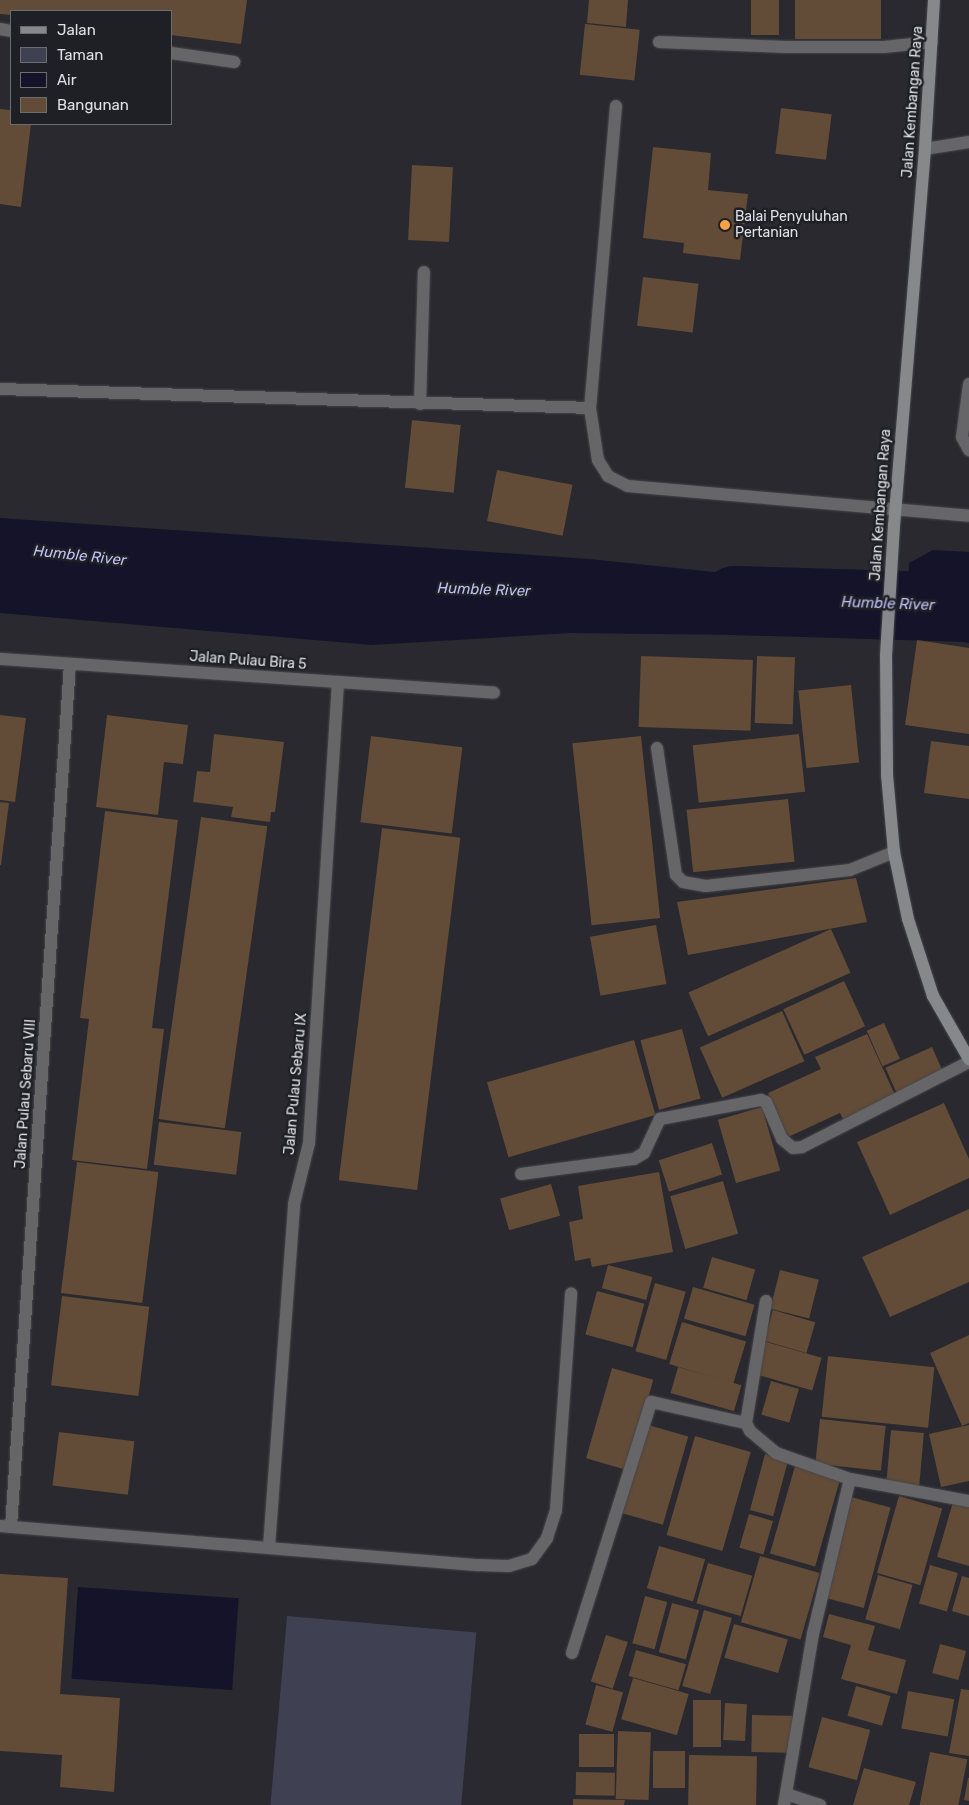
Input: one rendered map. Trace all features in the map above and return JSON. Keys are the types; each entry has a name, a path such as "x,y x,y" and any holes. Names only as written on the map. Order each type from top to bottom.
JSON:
{"street":[{"name":"Jalan Kembangan Raya","path":"934,0 926,149 894,525 886,655 887,775 894,852 908,919 933,996 969,1061"},
{"path":"659,42 884,47 932,42"},
{"path":"172,53 234,62"},
{"path":"616,106 590,408 598,460 608,476 628,486 896,512 969,516"},
{"path":"926,149 969,142"},
{"path":"420,404 425,337 424,272"},
{"path":"969,384 962,437 969,450"},
{"path":"0,389 590,408"},
{"name":"Jalan Pulau Bira 5","path":"0,659 494,693"},
{"name":"Jalan Pulau Sebaru VIII","path":"6,1526 70,664"},
{"name":"Jalan Pulau Sebaru IX","path":"269,1547 294,1204 309,1143 338,682"},
{"path":"658,748 676,875 683,882 706,886 850,870 894,852"},
{"path":"521,1174 634,1159 644,1153 660,1119 761,1100 766,1102 782,1139 793,1148 802,1148 969,1061"},
{"path":"6,1526 478,1566 509,1566 532,1559 547,1538 556,1510 572,1294"},
{"path":"746,1423 766,1302"},
{"path":"572,1652 651,1402 746,1423 776,1453 850,1479 969,1500"},
{"path":"820,1805 787,1800 813,1634 850,1479"}],"green space":[{"path":"287,1616 476,1633 461,1805 270,1805"}],"water":[{"path":"0,518 589,559 829,584 830,636 570,633 372,645 0,613"},
{"path":"933,550 969,552 969,643 924,636 907,625 909,563"},
{"path":"78,1587 239,1598 232,1690 72,1679"}],"building":[{"path":"0,0 247,0 241,44 172,35 172,10 10,10 10,15 0,14"},
{"path":"589,0 628,0 626,27 587,23"},
{"path":"751,0 779,0 779,35 751,35"},
{"path":"795,0 881,0 881,39 795,39"},
{"path":"585,24 640,30 634,80 580,75"},
{"path":"781,108 832,114 826,160 775,154"},
{"path":"0,109 10,110 10,125 31,125 21,207 0,204"},
{"path":"653,147 711,153 708,190 748,194 740,260 683,253 684,243 643,238"},
{"path":"412,165 453,167 449,242 408,240"},
{"path":"643,277 699,284 693,332 637,326"},
{"path":"412,420 461,425 454,493 405,488"},
{"path":"497,470 573,485 563,536 487,521"},
{"path":"917,640 969,648 969,734 905,725"},
{"path":"641,656 753,660 750,731 639,727"},
{"path":"757,656 795,657 793,724 755,723"},
{"path":"851,685 859,763 806,768 798,691"},
{"path":"0,715 26,718 15,802 0,800"},
{"path":"107,715 188,725 183,764 164,762 158,815 96,807"},
{"path":"214,734 284,742 275,812 271,812 270,822 231,817 233,807 193,802 197,771 210,772"},
{"path":"799,734 805,792 699,803 693,745"},
{"path":"371,736 462,747 452,834 360,822"},
{"path":"641,736 660,918 592,925 572,743"},
{"path":"931,741 969,746 969,799 924,793"},
{"path":"788,799 795,862 693,872 687,810"},
{"path":"0,802 9,803 1,865 0,865"},
{"path":"105,811 178,820 152,1028 164,1029 147,1169 72,1160 89,1019 80,1018"},
{"path":"201,817 267,826 225,1128 159,1119"},
{"path":"382,828 460,838 417,1190 339,1180"},
{"path":"856,878 867,922 688,955 677,902"},
{"path":"656,925 666,984 600,996 590,937"},
{"path":"831,929 851,973 708,1036 688,992"},
{"path":"844,981 865,1026 804,1055 783,1009"},
{"path":"782,1011 804,1061 722,1098 700,1048"},
{"path":"884,1023 900,1059 883,1066 867,1031"},
{"path":"682,1029 701,1099 659,1110 640,1040"},
{"path":"867,1034 895,1095 843,1119 840,1113 788,1137 768,1093 821,1069 815,1057"},
{"path":"634,1040 655,1115 508,1157 487,1082"},
{"path":"932,1047 944,1074 898,1095 885,1068"},
{"path":"944,1103 969,1159 969,1178 890,1215 857,1142"},
{"path":"762,1107 780,1170 736,1183 718,1120"},
{"path":"159,1122 241,1132 236,1175 154,1165"},
{"path":"712,1143 722,1174 669,1192 659,1160"},
{"path":"77,1162 158,1172 142,1303 61,1293"},
{"path":"659,1172 673,1252 592,1267 590,1258 575,1261 569,1222 583,1219 578,1186"},
{"path":"723,1181 738,1234 685,1249 670,1196"},
{"path":"551,1184 560,1216 509,1230 500,1199"},
{"path":"969,1209 969,1282 890,1317 862,1257"},
{"path":"712,1257 755,1269 746,1300 703,1288"},
{"path":"608,1265 652,1277 646,1300 602,1288"},
{"path":"780,1270 819,1280 809,1318 770,1309"},
{"path":"655,1283 686,1292 666,1360 635,1351"},
{"path":"693,1287 755,1305 745,1336 684,1319"},
{"path":"597,1291 644,1304 633,1347 585,1334"},
{"path":"62,1296 149,1307 138,1396 51,1385"},
{"path":"773,1310 815,1322 806,1353 764,1341"},
{"path":"682,1322 746,1342 733,1384 669,1364"},
{"path":"969,1335 969,1423 962,1426 930,1353"},
{"path":"763,1341 822,1358 812,1390 754,1374"},
{"path":"828,1356 934,1367 928,1428 822,1417"},
{"path":"678,1367 741,1385 734,1411 671,1393"},
{"path":"612,1368 653,1380 627,1470 586,1458"},
{"path":"771,1381 799,1389 789,1423 761,1415"},
{"path":"820,1419 886,1426 881,1471 815,1464"},
{"path":"645,1424 688,1436 663,1525 620,1512"},
{"path":"969,1425 969,1481 941,1487 929,1434"},
{"path":"891,1430 924,1433 919,1486 886,1483"},
{"path":"59,1432 134,1441 128,1495 52,1486"},
{"path":"695,1436 751,1452 722,1551 667,1535"},
{"path":"765,1454 788,1460 773,1516 750,1510"},
{"path":"795,1466 840,1479 815,1566 770,1553"},
{"path":"899,1496 942,1508 920,1585 877,1573"},
{"path":"851,1497 891,1508 864,1608 824,1597"},
{"path":"953,1502 969,1507 969,1566 937,1557"},
{"path":"749,1514 773,1521 763,1555 739,1548"},
{"path":"659,1546 705,1559 693,1602 647,1588"},
{"path":"760,1556 820,1573 801,1639 741,1622"},
{"path":"708,1563 752,1576 741,1616 696,1603"},
{"path":"930,1565 958,1573 947,1611 919,1603"},
{"path":"0,1574 68,1578 60,1694 120,1698 114,1792 60,1787 62,1755 0,1751"},
{"path":"878,1575 913,1585 900,1629 865,1619"},
{"path":"962,1576 969,1578 969,1616 952,1611"},
{"path":"645,1596 667,1602 655,1649 632,1643"},
{"path":"672,1603 699,1610 686,1660 659,1652"},
{"path":"704,1610 732,1618 710,1694 682,1686"},
{"path":"829,1614 875,1626 868,1650 906,1660 897,1694 841,1679 851,1645 823,1637"},
{"path":"734,1624 788,1639 778,1673 724,1658"},
{"path":"606,1635 628,1642 613,1689 591,1682"},
{"path":"940,1644 966,1651 958,1680 932,1673"},
{"path":"636,1650 686,1664 679,1690 629,1676"},
{"path":"633,1678 689,1694 677,1735 621,1719"},
{"path":"596,1685 623,1692 612,1732 585,1725"},
{"path":"856,1686 891,1696 882,1726 847,1716"},
{"path":"961,1689 969,1690 969,1756 949,1753"},
{"path":"908,1691 954,1699 948,1737 901,1728"},
{"path":"693,1700 721,1700 721,1747 693,1747"},
{"path":"725,1703 747,1704 745,1741 723,1740"},
{"path":"752,1715 792,1716 791,1753 751,1752"},
{"path":"822,1717 870,1730 857,1780 809,1767"},
{"path":"618,1731 651,1732 649,1800 616,1799"},
{"path":"579,1734 614,1734 614,1767 579,1767"},
{"path":"653,1751 685,1751 685,1788 653,1788"},
{"path":"930,1752 967,1759 958,1805 920,1805"},
{"path":"689,1755 757,1756 756,1805 688,1805"},
{"path":"864,1768 916,1782 909,1805 853,1805"},
{"path":"576,1772 615,1773 615,1796 576,1795"},
{"path":"969,1778 969,1801 964,1800"},
{"path":"573,1799 625,1800 624,1805 573,1805"}],"waterway":[{"name":"Humble River","path":"734,600 969,607"}],"place":[{"name":"Balai Penyuluhan Pertanian","path":"725,225"}]}
